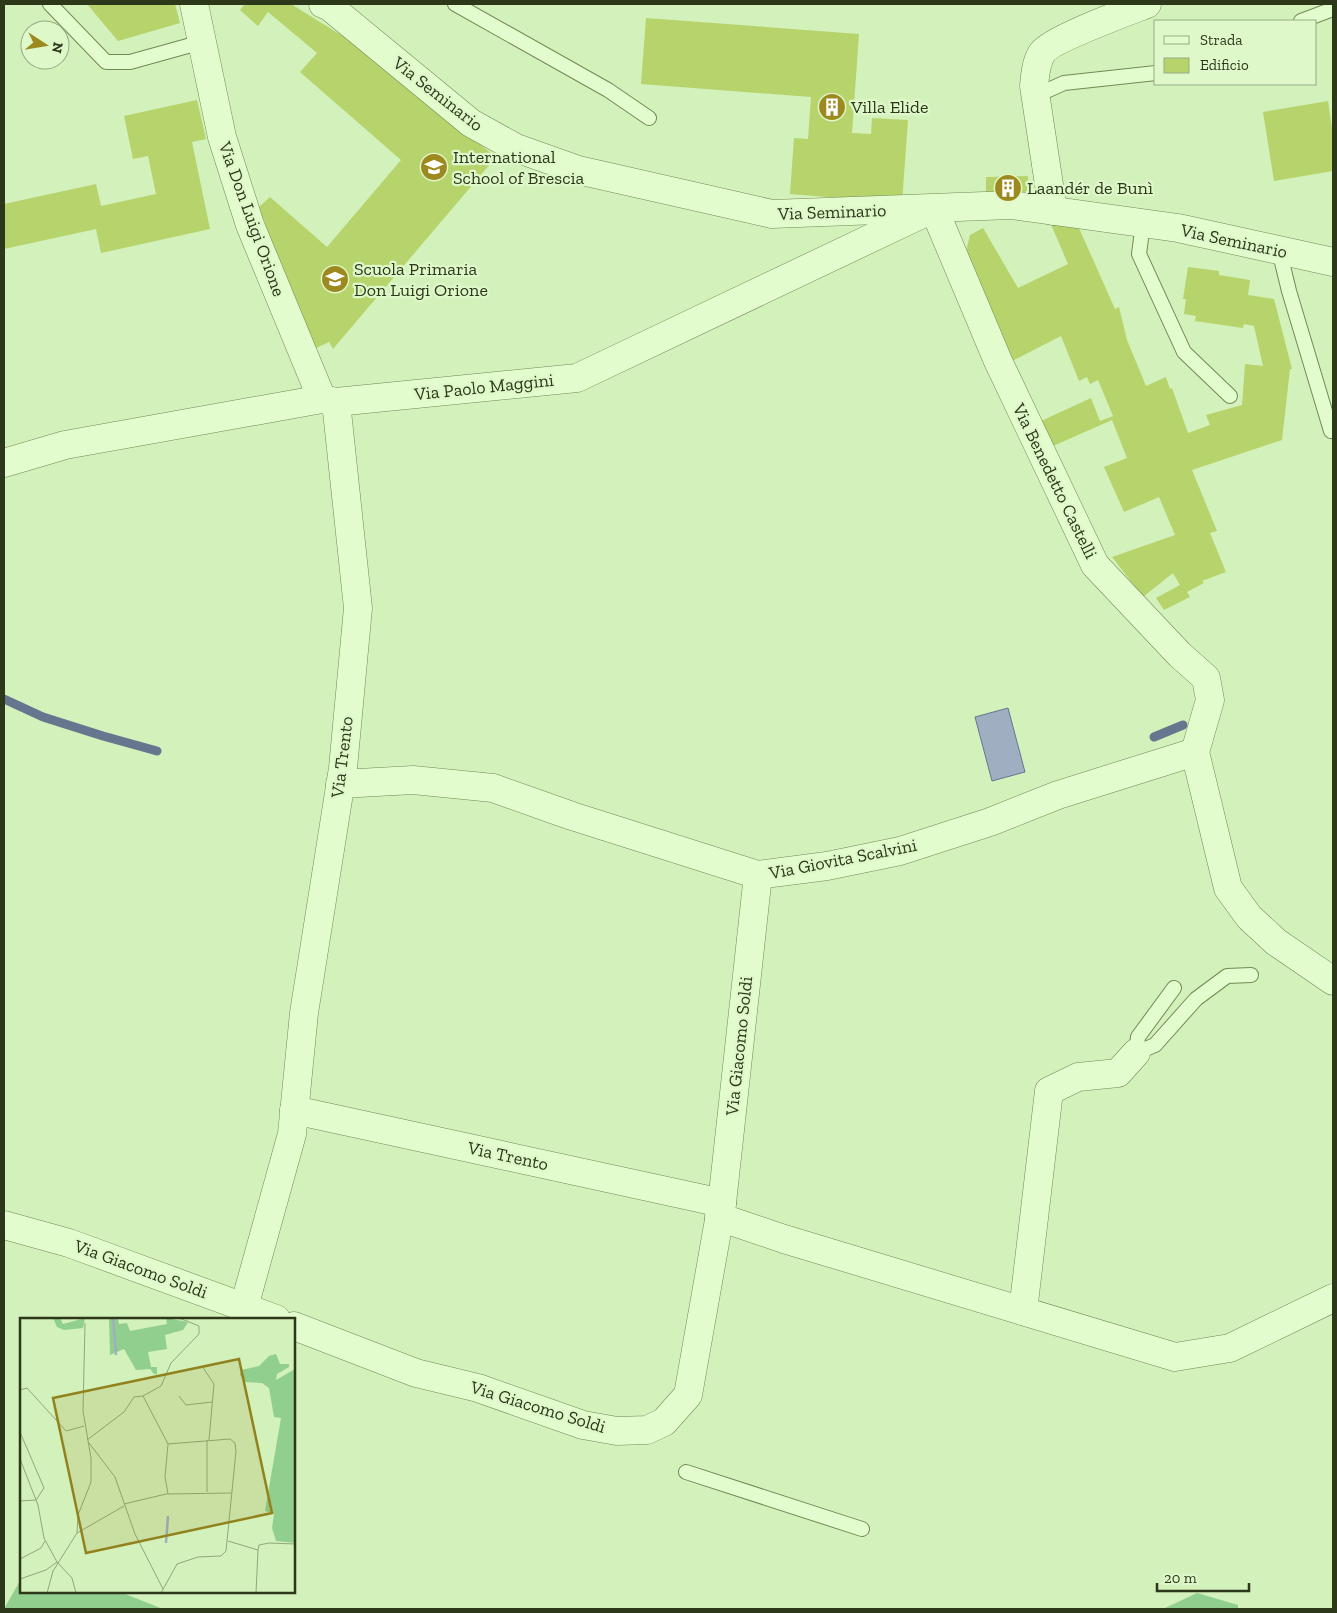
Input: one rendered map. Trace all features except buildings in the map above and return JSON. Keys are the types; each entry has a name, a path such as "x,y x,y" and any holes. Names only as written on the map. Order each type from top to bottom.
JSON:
{"street":[{"name":"Via Don Luigi Orione","path":"194,4 222,137 250,225 329,400"},
{"name":"Via Seminario","path":"323,4 330,7 471,123 516,148 623,187 748,216 1011,205 1178,228 1333,262"},
{"path":"1053,211 1035,96 1036,68 1043,51 1065,37 1127,7"},
{"name":"Via Paolo Maggini","path":"4,463 65,445 329,400 577,378 934,209"},
{"name":"Via Benedetto Castelli","path":"934,209 998,361 1095,565 1180,655 1206,678 1210,700 1195,752"},
{"name":"Via Trento","path":"244,1307 292,1134 304,1013 340,784 358,608 329,400"},
{"path":"1195,752 1228,888 1249,917 1276,942 1333,981"},
{"name":"Via Giovita Scalvini","path":"340,784 414,780 493,788 572,816 758,875 827,866 900,851 990,822 1058,795 1195,752"},
{"name":"Via Giacomo Soldi","path":"295,1327 416,1373 478,1388 583,1425 617,1431 647,1430 664,1422 688,1395 720,1210 758,875"},
{"path":"1023,1311 1049,1091 1078,1076 1118,1073 1136,1053"},
{"name":"Via Trento","path":"294,1110 720,1210"},
{"path":"720,1210 794,1242 1175,1357 1230,1348 1333,1298"},
{"name":"Via Giacomo Soldi","path":"4,1225 69,1243 272,1318"}],"lane":[{"path":"50,4 106,62 130,62 202,42"},
{"path":"455,4 608,90 649,118"},
{"path":"1303,20 1333,9"},
{"path":"1035,96 1064,83 1154,73"},
{"path":"1143,223 1139,254 1184,352 1230,396"},
{"path":"1279,250 1289,291 1332,431"},
{"path":"1174,988 1138,1037 1136,1053 1156,1045 1196,999 1227,976 1251,975"},
{"path":"686,1472 862,1529"}],"green space":[{"path":"20,1581 20,1593 123,1593 163,1609 4,1609"},
{"path":"1197,1593 1238,1605 1238,1609 1163,1609"}],"water":[{"path":"1008,708 1025,772 992,781 975,717"}],"waterway":[{"path":"4,699 43,717 157,751"},
{"path":"1154,737 1183,725"}],"place":[{"name":"Villa Elide","path":"832,107"},
{"name":"International School of Brescia","path":"434,167"},
{"name":"Laandér de Bunì","path":"1008,188"},
{"name":"Scuola Primaria Don Luigi Orione","path":"335,279"}]}
